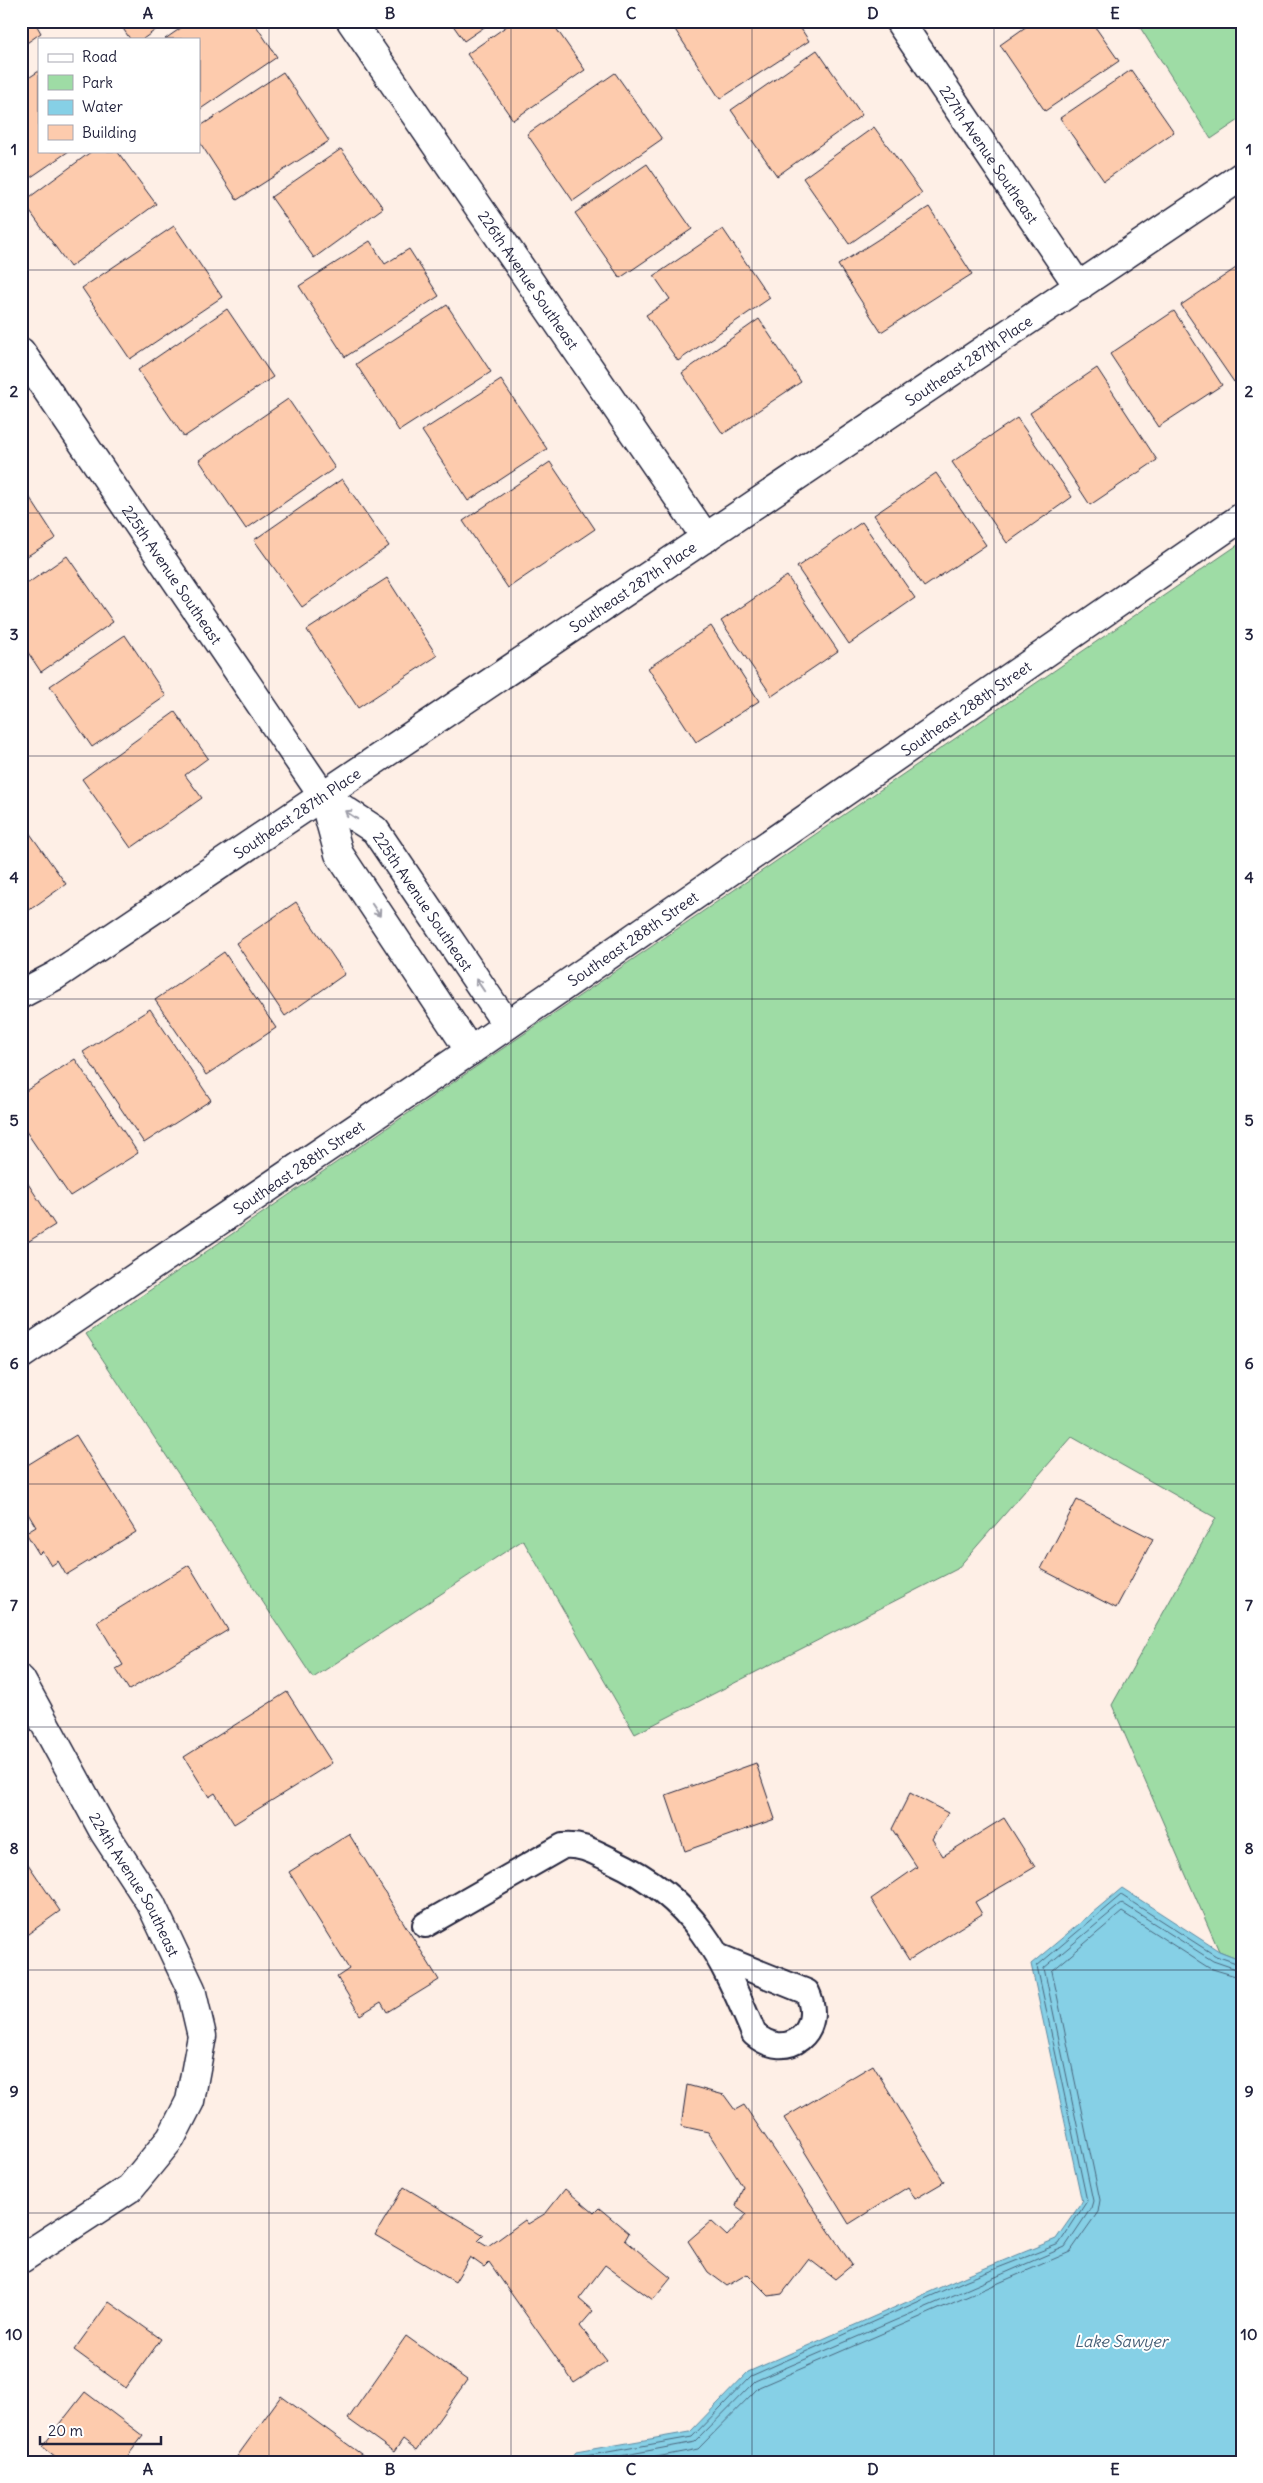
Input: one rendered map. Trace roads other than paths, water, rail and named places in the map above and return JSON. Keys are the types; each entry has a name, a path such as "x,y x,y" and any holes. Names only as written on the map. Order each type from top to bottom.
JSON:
{"street":[{"name":"226th Avenue Southeast","path":"351,21 706,538"},
{"name":"227th Avenue Southeast","path":"899,21 1080,287"},
{"name":"Southeast 287th Place","path":"21,994 55,976 1080,287 1242,176"},
{"name":"225th Avenue Southeast","path":"21,352 322,796 339,854 470,1051"},
{"name":"Southeast 288th Street","path":"21,1355 470,1051 1242,517"},
{"name":"225th Avenue Southeast","path":"322,796 375,830 507,1025"},
{"name":"224th Avenue Southeast","path":"21,1680 104,1832 152,1904 191,1989 202,2036 190,2101 171,2138 130,2188 21,2259"}],"lane":[{"path":"425,1925 563,1846 572,1845 590,1849 649,1881 672,1899 694,1921 720,1957"}],"water":[{"name":"Lake Sawyer","path":"1122,1888 1219,1951 1242,1960 1242,2462 568,2462 576,2452 690,2432 748,2372 966,2276 1056,2239 1082,2202 1031,1964"}]}
